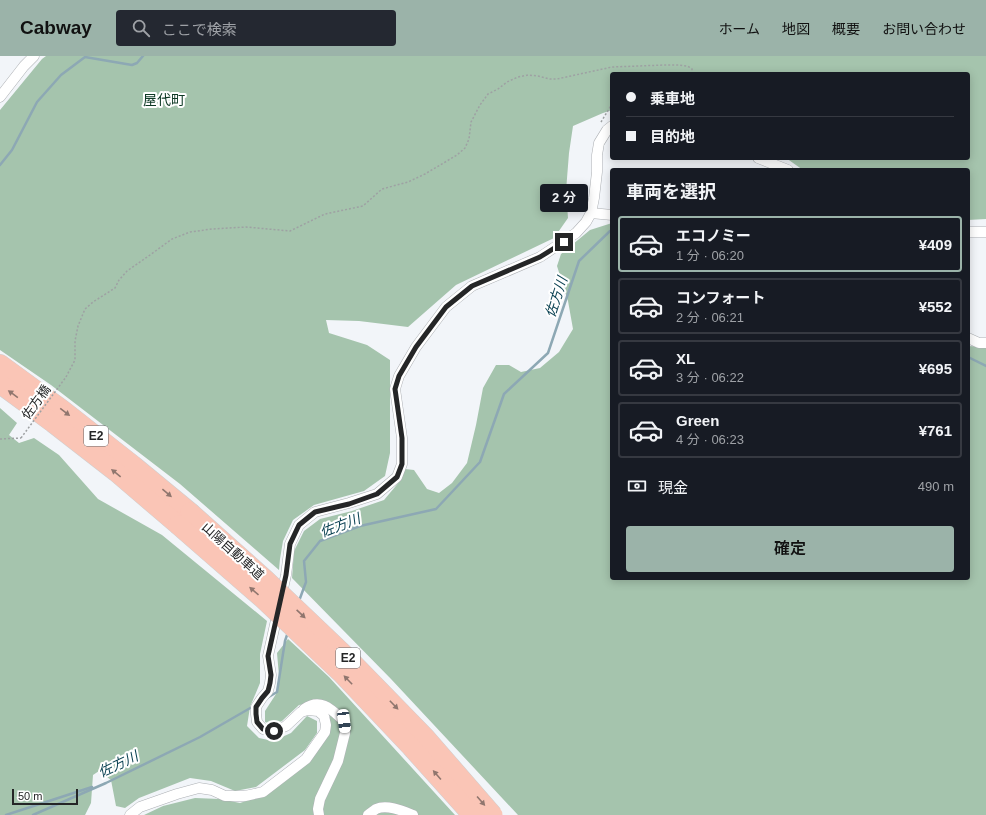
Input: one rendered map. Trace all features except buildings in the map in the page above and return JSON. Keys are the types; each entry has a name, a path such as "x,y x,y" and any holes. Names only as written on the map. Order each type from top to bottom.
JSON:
{"highway":[{"name":"山陽自動車道","path":"0,364 134,465 263,599 341,673 411,747 472,815"},
{"name":"山陽自動車道","path":"0,384 110,468 184,518 265,579 349,659 426,738 493,815"}],"street":[{"path":"0,97 24,66 34,56"},
{"path":"319,815 318,809 320,800 338,761 345,733 344,721 328,707 318,703 310,704 286,726 274,731 263,729 257,722 256,714 256,707 268,691 270,683 271,675 268,656 286,575 290,544 299,525 315,512 349,504 377,494 397,477 402,464 402,438 395,389 399,376 416,347 446,307 472,286 540,257 576,234 591,213 597,172 599,143 610,128"},
{"path":"763,160 783,168"},
{"path":"591,213 610,215"},
{"path":"970,232 986,232"},
{"path":"970,339 986,344"},
{"path":"130,815 140,807 199,788 212,790 226,796 245,796 263,792 306,759 326,732 324,716 321,713 318,711 308,710 301,712"},
{"path":"368,815 381,807 399,810 413,815"}],"path":[{"name":"佐方橋","path":"0,438 21,438 66,377 75,360 75,341 78,326 85,309 115,288 119,280 127,271 172,239 190,232 212,228 246,227 290,231 325,214 362,206 382,189 408,182 457,155 465,148 469,139 471,122 488,94 518,77 528,75 557,79 612,67 664,65 686,66 692,69 692,72"}],"green space":[{"path":"46,56 986,56 986,219 970,220 970,168 800,168 789,160 970,160 970,72 610,72 610,111 573,126 566,191 568,218 554,238 456,285 408,327 359,321 326,320 329,333 367,345 390,360 390,453 385,476 364,491 314,505 293,520 283,541 279,570 180,484 51,385 0,350 0,110"},
{"path":"610,224 610,580 970,580 970,346 986,347 986,815 518,815 391,679 292,578 294,551 304,531 320,519 352,511 384,500 400,481 405,469 414,470 427,489 439,493 452,483 467,463 483,388 496,365 509,365 521,372 540,368 559,352 573,329 568,301 557,266 561,254 590,230"},
{"path":"0,408 17,423 9,435 19,443 34,438 59,455 98,499 162,535 267,621 260,654 260,683 250,707 247,726 259,738 273,741 291,733 307,716 317,721 317,733 305,750 256,787 235,791 211,781 190,778 139,798 125,808 116,806 111,780 99,771 93,775 91,803 85,815 0,815"},
{"path":"288,639 329,677 455,815 144,815 163,806 195,798 220,799 240,803 267,794 330,730 330,716 323,709 311,703 299,705 282,721 273,725 265,722 265,711 276,694 279,676 277,653"}],"waterway":[{"path":"0,165 12,150 37,102 61,75 85,57 132,65 137,63 143,56"},
{"name":"佐方川","path":"299,601 306,582 304,561 320,541 360,526 436,509 480,462 504,394 548,353 579,261 610,231"},
{"name":"佐方川","path":"970,358 986,366"},
{"name":"佐方川","path":"267,698 277,692 285,641 288,632"},
{"name":"佐方川","path":"33,815 106,783 200,737 252,707"},
{"path":"6,815 92,787"}],"district":[{"name":"屋代町","path":"164,100"}],"route":[{"path":"274,731 263,729 257,722 256,707 268,691 270,683 271,675 268,656 286,575 290,544 299,525 315,512 349,504 377,494 397,477 402,464 402,438 395,389 399,376 416,347 446,307 472,286 540,257 564,242"}]}
